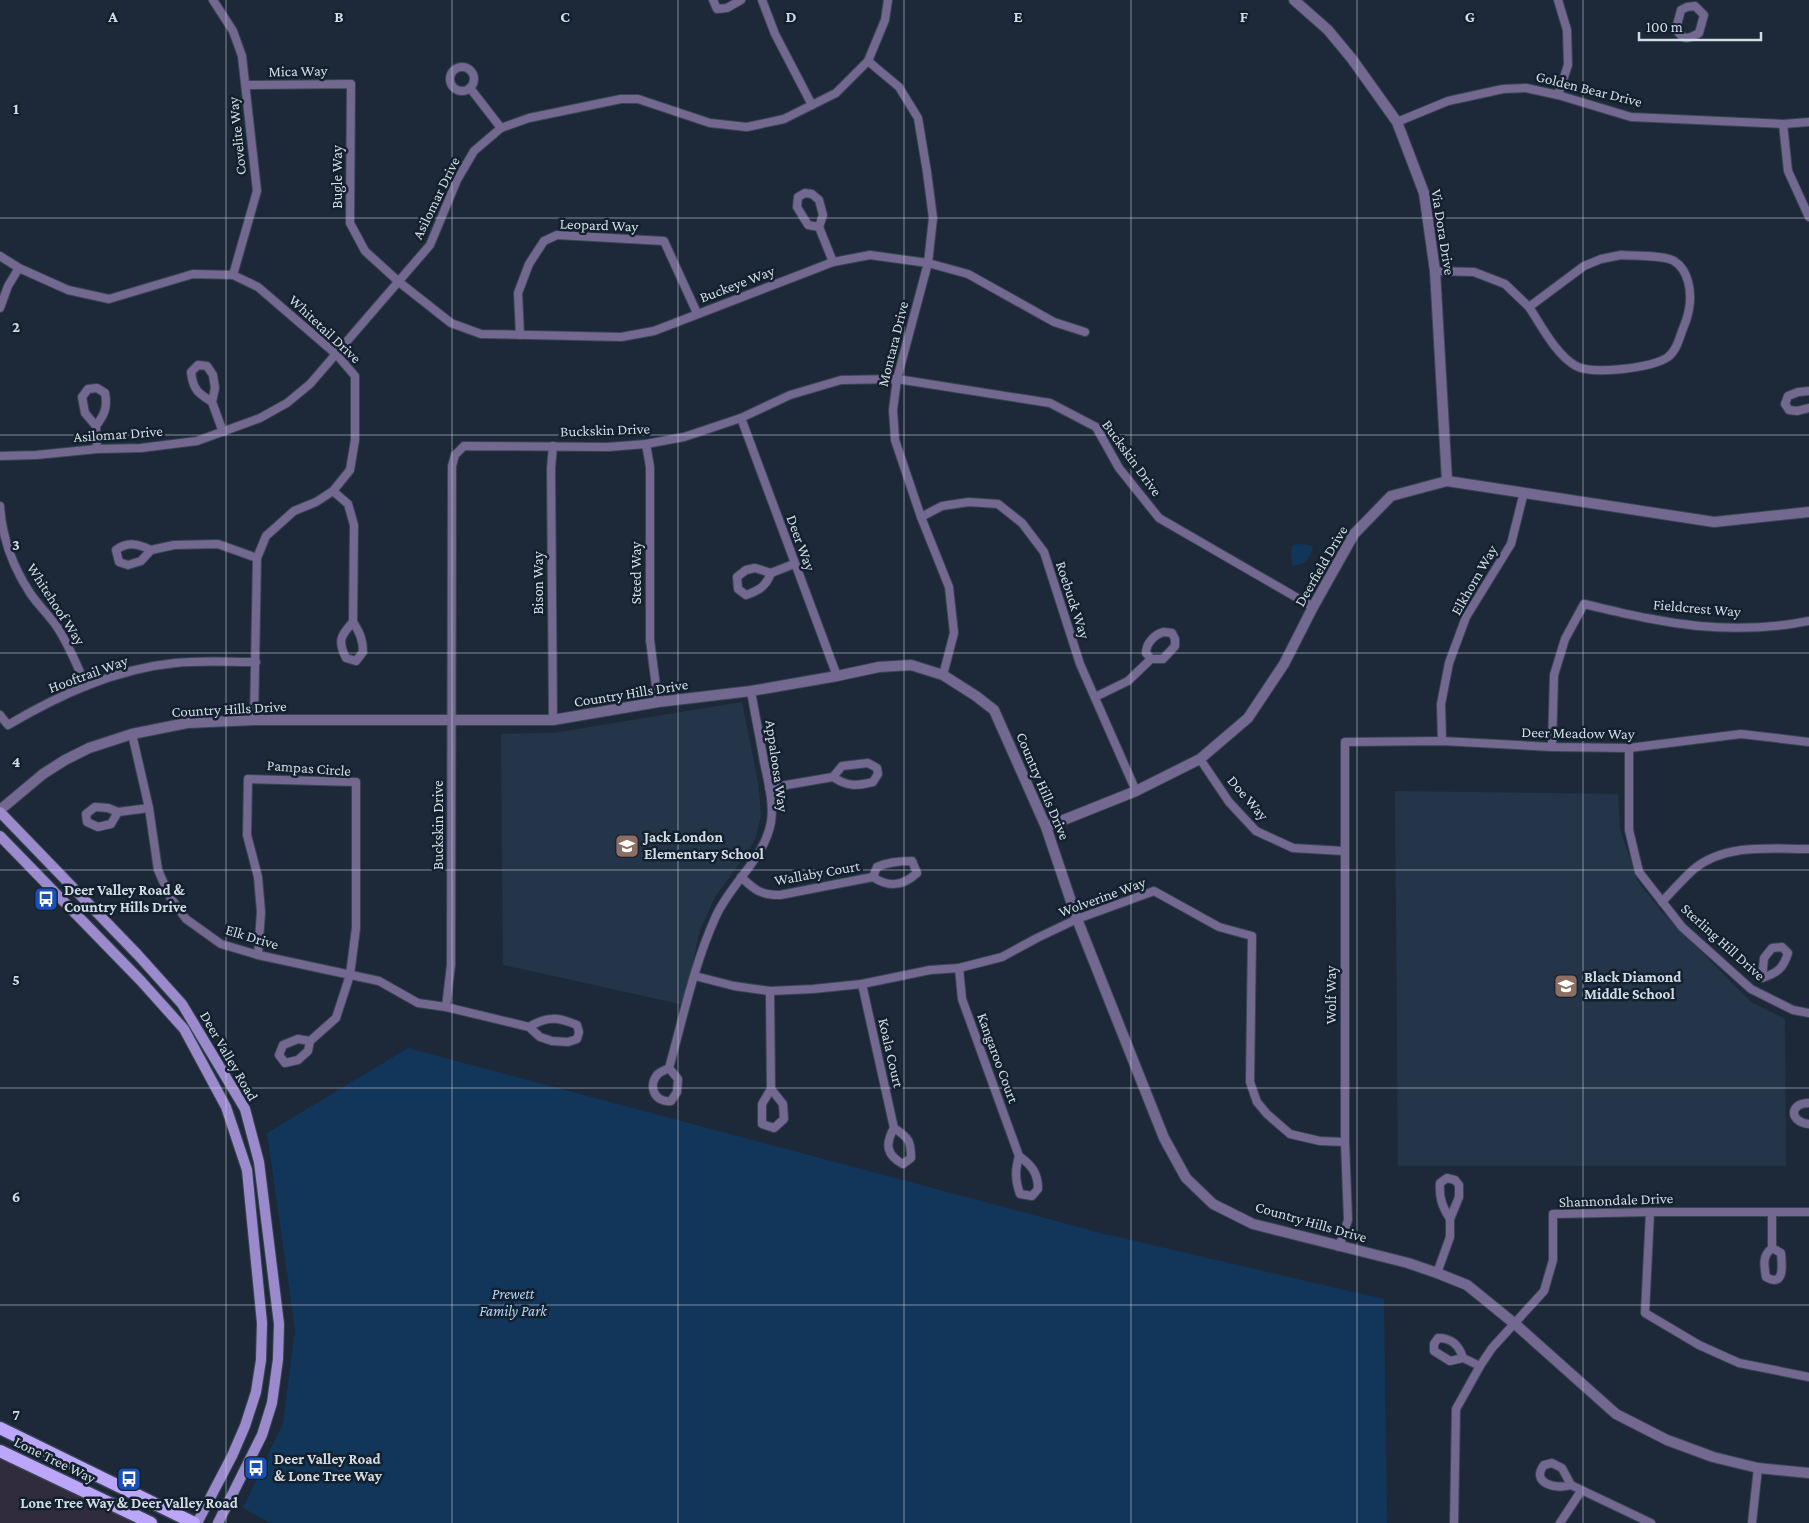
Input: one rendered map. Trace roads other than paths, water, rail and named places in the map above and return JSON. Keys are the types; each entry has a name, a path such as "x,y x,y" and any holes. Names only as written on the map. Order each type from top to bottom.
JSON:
{"main road":[{"name":"Deer Valley Road","path":"0,811 182,1004 244,1109 259,1162 278,1324 278,1359 272,1403 262,1435 218,1523"},
{"name":"Deer Valley Road","path":"0,836 141,981 184,1029 226,1107 247,1170 262,1323 261,1360 256,1392 245,1426 228,1464 196,1523"},
{"name":"Lone Tree Way","path":"0,1428 196,1523"},
{"name":"Lone Tree Way","path":"0,1451 151,1523"}],"street":[{"name":"Covelite Way","path":"213,0 233,31 242,56 257,191 233,275"},
{"path":"713,0 718,9 727,8 741,0"},
{"path":"762,0 776,34 812,104"},
{"name":"Asilomar Drive","path":"0,456 141,448 197,441 260,418 287,403 310,384 430,245 457,180 474,151 501,128 529,118 621,99 638,99 710,123 747,127 784,119 836,93 868,61 884,20 888,0"},
{"name":"Via Dora Drive","path":"1294,0 1328,30 1397,122 1424,194 1436,271 1448,482"},
{"path":"1558,0 1567,30 1568,65 1558,95"},
{"path":"1696,3 1704,15 1698,33 1686,38 1680,36 1676,29 1681,10 1696,3"},
{"name":"Montara Drive","path":"868,61 899,87 918,118 927,172 932,218 928,263 897,380 893,410 895,440 921,517 949,587 954,633 943,675"},
{"name":"Mica Way","path":"246,85 351,84"},
{"name":"Bugle Way","path":"351,84 350,223 365,251 399,282"},
{"path":"470,88 501,128"},
{"name":"Golden Bear Drive","path":"1397,122 1448,101 1503,89 1526,88 1558,95 1631,117 1783,124 1809,122"},
{"path":"1783,124 1788,172 1809,216"},
{"path":"819,226 808,225 797,207 798,197 804,193 812,194 819,200 823,215 819,226 833,262"},
{"name":"Leopard Way","path":"520,336 518,293 529,264 544,241 557,235 664,241 697,313"},
{"path":"1436,271 1474,272 1505,284 1529,307 1563,356 1577,366 1607,371 1654,363 1668,356 1678,345 1690,308 1690,288 1685,272 1673,261 1646,256 1621,255 1601,259 1584,266 1529,307"},
{"name":"Whitetail Drive","path":"0,256 19,268 68,290 109,299 193,274 233,275 258,288 337,355 355,376 355,440 350,470 333,491 316,502 294,511 266,536 257,558 254,720"},
{"name":"Buckeye Way","path":"399,282 451,323 481,334 621,337 654,331 833,262 870,256 928,263 968,274 1054,322 1085,332"},
{"path":"0,308 8,286 19,268"},
{"path":"212,402 198,393 192,383 191,372 198,366 207,366 213,375 215,388 212,402 223,432"},
{"name":"Buckskin Drive","path":"446,1007 451,965 452,466 455,455 464,446 608,446 646,444 684,437 741,418 790,395 841,380 897,380 1050,403 1096,427 1120,468 1159,518 1313,607"},
{"path":"96,426 85,413 82,397 88,389 97,388 105,393 107,403 104,414 96,426 97,449"},
{"path":"1809,391 1798,392 1788,396 1785,404 1789,410 1797,412 1809,408"},
{"name":"Deer Way","path":"741,418 837,676"},
{"name":"Steed Way","path":"646,444 650,467 650,640 658,702"},
{"name":"Bison Way","path":"553,446 551,468 553,720"},
{"name":"Deerfield Drive","path":"1046,827 1136,790 1200,759 1248,718 1284,664 1354,534 1391,496 1448,482 1714,522 1809,512"},
{"path":"333,491 348,504 354,525 353,622 363,640 363,652 356,661 346,658 341,643 343,633 353,622"},
{"name":"Elkhorn Way","path":"1442,741 1441,704 1449,663 1466,617 1511,544 1524,492"},
{"name":"Roebuck Way","path":"921,517 942,506 969,502 998,504 1022,523 1044,552 1080,664 1136,790"},
{"name":"Whitehoof Way","path":"0,506 0,517 11,558 30,594 56,626 74,656 86,686"},
{"path":"151,550 174,545 218,544 257,558"},
{"path":"771,573 767,584 758,591 746,595 738,589 737,577 746,570 755,568 771,573 794,564"},
{"name":"Fieldcrest Way","path":"1552,747 1554,675 1564,639 1584,604 1652,620 1720,627 1784,626 1809,622"},
{"path":"1096,697 1128,681 1152,659"},
{"name":"Hooftrail Way","path":"0,715 8,725 38,707 86,686 124,673 175,663 256,662"},
{"name":"Country Hills Drive","path":"0,811 43,774 88,748 132,734 187,723 254,720 553,720 658,702 751,691 879,667 911,666 943,675 994,710 1046,827 1077,919 1164,1138 1186,1178 1213,1204 1254,1224 1408,1263 1467,1286 1515,1324 1616,1414 1676,1443 1713,1457 1758,1468 1809,1473"},
{"name":"Appaloosa Way","path":"669,1068 695,976 717,914 725,898 760,850 768,835 771,821 769,788 751,691"},
{"name":"Elk Drive","path":"132,734 149,808 158,870 170,897 186,919 221,944 258,955 379,981 418,1002 529,1027"},
{"name":"Deer Meadow Way","path":"1345,742 1442,741 1552,747 1630,748 1741,734 1809,742"},
{"name":"Wolf Way","path":"1339,1247 1348,1220 1345,1142 1345,742"},
{"name":"Sterling Hill Drive","path":"1630,748 1630,830 1639,872 1682,927 1751,989 1793,1010 1809,1013"},
{"name":"Doe Way","path":"1200,759 1230,802 1256,831 1293,848 1344,851"},
{"path":"769,788 834,778 844,784 859,786 873,782 878,774 877,768 868,763 842,766 834,778"},
{"name":"Pampas Circle","path":"258,955 261,912 258,877 247,835 248,779 356,782 356,928 350,976"},
{"path":"118,812 149,808"},
{"path":"1662,902 1695,869 1718,855 1746,849 1809,849"},
{"name":"Wallaby Court","path":"741,877 758,893 780,895 873,877 882,884 894,885 909,881 917,873 912,861 904,861 887,863 877,867 873,877"},
{"name":"Wolverine Way","path":"695,976 734,986 770,991 813,990 862,984 930,970 958,968 1002,957 1077,919 1154,891 1219,927 1252,936 1250,1082 1257,1102 1267,1114 1290,1134 1320,1141 1345,1142"},
{"name":"Kangaroo Court","path":"958,968 962,999 1018,1156 1034,1169 1038,1181 1038,1188 1032,1196 1020,1194 1016,1182 1015,1169 1018,1156"},
{"path":"310,1041 336,1018 350,976"},
{"path":"1751,989 1762,978"},
{"name":"Koala Court","path":"862,984 894,1128"},
{"path":"770,991 772,1089 762,1104 762,1124 774,1128 784,1120 783,1104 772,1089"},
{"path":"552,1019 568,1021 577,1026 580,1032 577,1039 568,1042 552,1041 540,1037 529,1027 540,1020 552,1019"},
{"path":"1809,1103 1797,1106 1794,1112 1794,1117 1797,1121 1809,1124"},
{"path":"1437,1273 1450,1237 1450,1219 1459,1197 1459,1185 1455,1180 1447,1178 1440,1183 1439,1194 1441,1205 1450,1219"},
{"path":"1650,1212 1645,1313 1698,1345 1739,1363 1809,1377"},
{"path":"1772,1212 1772,1248"},
{"name":"Shannondale Drive","path":"1454,1523 1456,1409 1492,1348 1544,1291 1553,1260 1553,1214 1809,1212"},
{"path":"1463,1358 1480,1366"},
{"path":"1752,1523 1758,1468"},
{"path":"1571,1485 1642,1521 1651,1523"},
{"path":"1560,1523 1582,1491"}],"place":[{"name":"Jack London Elementary School","path":"627,846"},
{"name":"Deer Valley Road & Country Hills Drive","path":"46,899"},
{"name":"Black Diamond Middle School","path":"1566,986"},
{"name":"Deer Valley Road & Lone Tree Way","path":"256,1468"},
{"name":"Lone Tree Way & Deer Valley Road","path":"129,1479"}],"park label":[{"name":"Prewett Family Park","path":"513,1302"}]}
